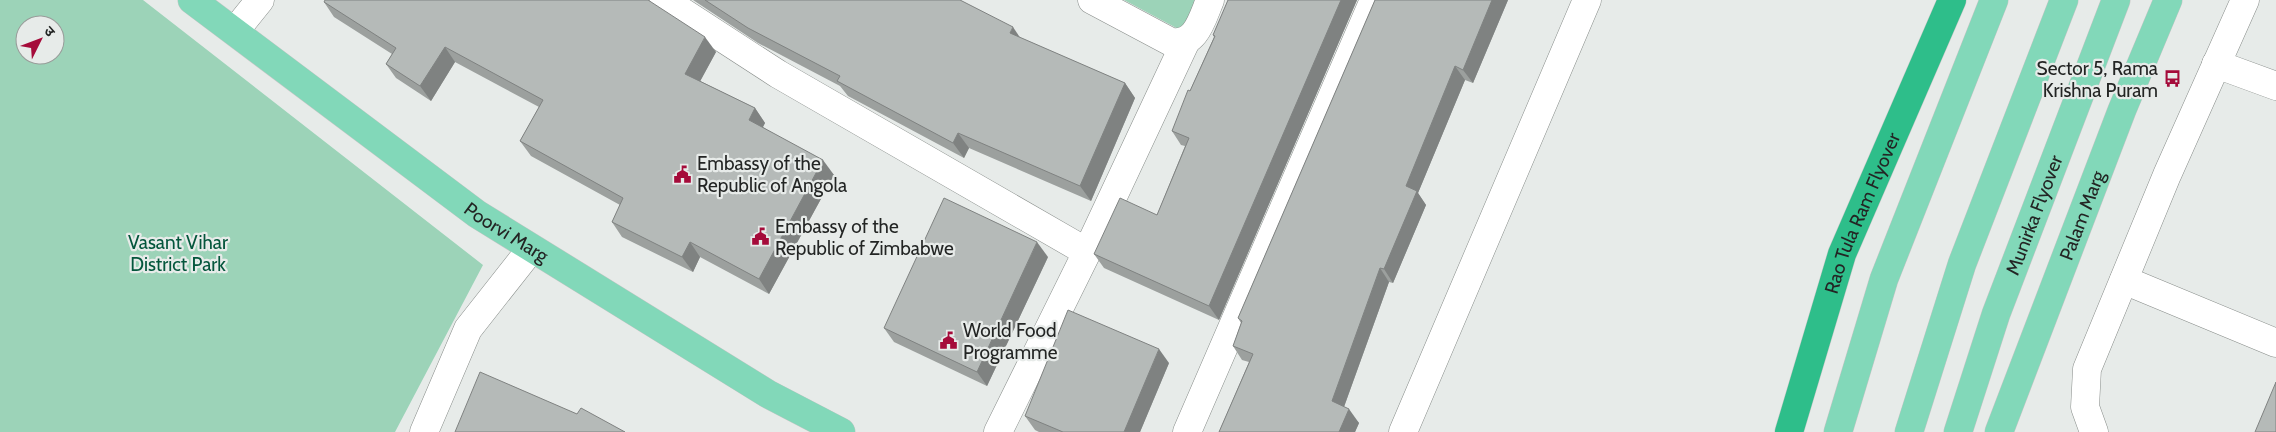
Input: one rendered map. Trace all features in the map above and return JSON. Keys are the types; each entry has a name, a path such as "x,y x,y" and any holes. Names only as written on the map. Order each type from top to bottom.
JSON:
{"highway":[{"name":"Rao Tula Ram Flyover","path":"1789,432 1842,254 1952,0"}],"main road":[{"name":"Poorvi Marg","path":"192,0 477,214 530,249 768,394 841,432"},
{"path":"1838,432 1884,279 1994,0"},
{"path":"1909,432 1962,264 2064,0"},
{"name":"Munirka Flyover","path":"1958,432 1996,314 2116,0"},
{"name":"Palam Marg","path":"1999,432 2122,110 2168,0"}],"street":[{"path":"235,31 260,0"},
{"path":"664,0 778,74 1087,252"},
{"path":"1092,0 1171,42 1185,43"},
{"path":"998,432 1087,252 1185,43 1197,30 1210,0"},
{"path":"1187,432 1374,0"},
{"path":"1404,432 1587,0"},
{"path":"2094,432 2085,407 2087,370 2167,175 2245,0"},
{"path":"2216,64 2276,86"},
{"path":"424,432 468,329 530,249"},
{"path":"2124,280 2276,343"}],"green space":[{"name":"Vasant Vihar District Park","path":"0,0 143,0 483,265 395,432 0,432"},
{"path":"1124,0 1198,0 1184,32"}],"building":[{"path":"325,0 648,0 705,37 685,74 755,108 749,120 823,160 759,279 690,242 682,257 612,222 623,198 520,141 543,100 445,47 420,86 386,64 396,48 324,2"},
{"path":"705,0 960,0 1013,27 1010,33 1125,83 1080,186 958,133 953,143 837,81 840,76 748,28"},
{"path":"1228,0 1341,0 1209,306 1094,254 1120,198 1157,215 1189,138 1172,131 1188,90 1190,91 1215,36 1213,35"},
{"path":"1375,0 1492,0 1463,70 1455,66 1406,186 1417,191 1384,269 1380,268 1332,401 1349,409 1339,432 1219,432 1253,354 1233,346 1242,321 1238,318"},
{"path":"944,198 1037,242 977,372 884,328"},
{"path":"1068,310 1159,349 1124,432 1063,432 1025,416"},
{"path":"480,372 577,414 581,408 625,432 455,432"},
{"path":"2276,382 2276,432 2255,432"}],"place":[{"name":"Sector 5, Rama Krishna Puram","path":"2172,79"},
{"name":"Embassy of the Republic of Angola","path":"683,174"},
{"name":"Embassy of the Republic of Zimbabwe","path":"761,237"},
{"name":"World Food Programme","path":"949,341"}]}
